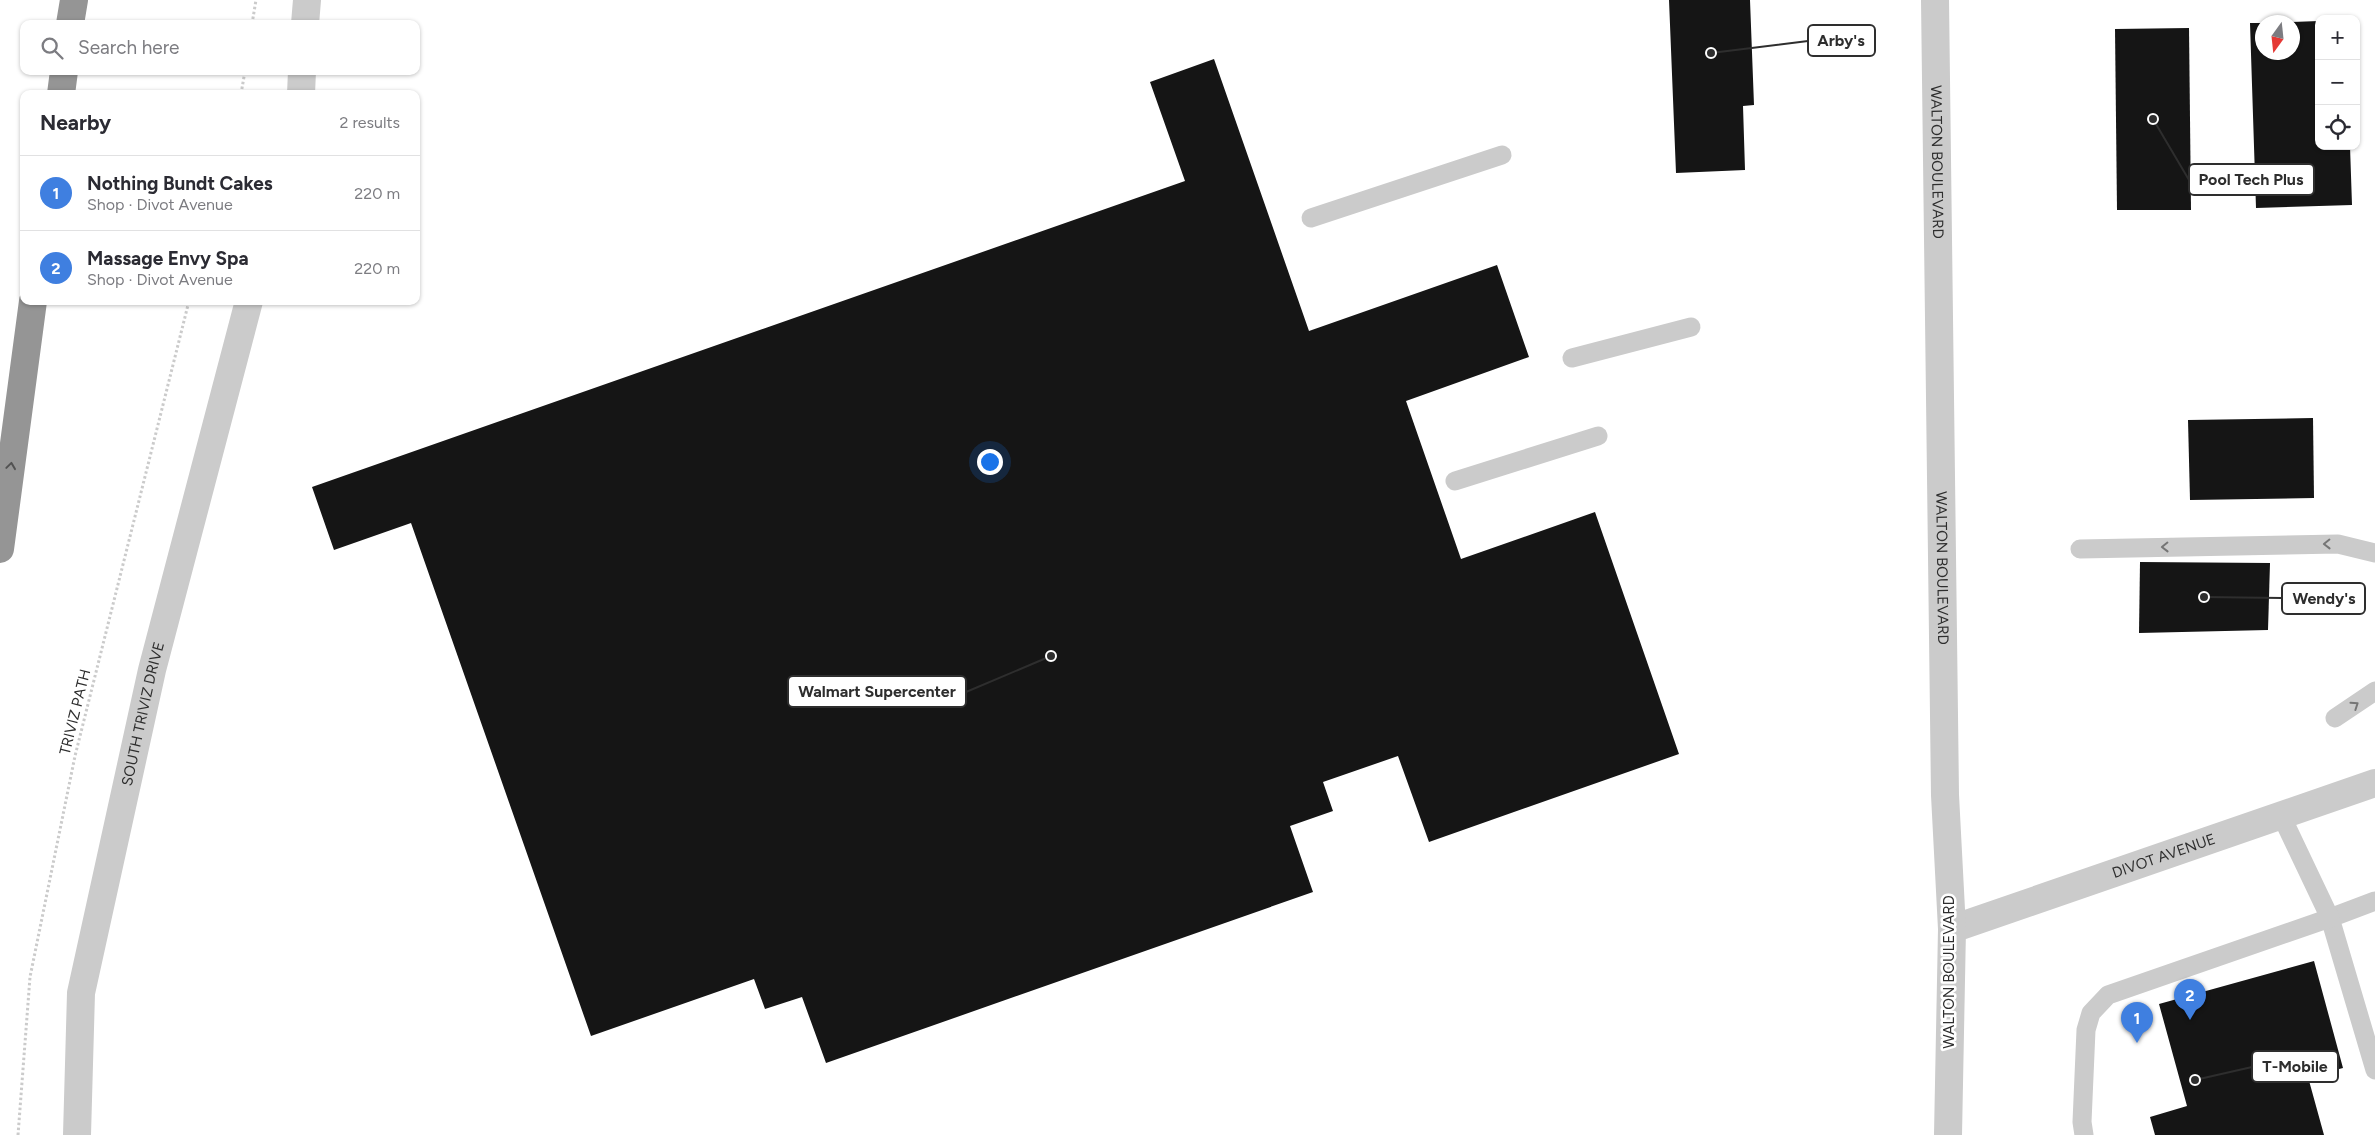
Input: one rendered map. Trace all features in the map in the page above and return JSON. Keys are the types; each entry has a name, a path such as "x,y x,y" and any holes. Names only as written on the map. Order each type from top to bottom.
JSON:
{"highway":[{"path":"71,20 74,0"},
{"path":"62,90 63,75"},
{"path":"0,549 32,305"}],"street":[{"path":"306,20 307,0"},
{"name":"WALTON BOULEVARD","path":"1935,0 1945,795 1952,929 1948,1135"},
{"path":"301,90 302,75"},
{"name":"SOUTH TRIVIZ DRIVE","path":"77,1135 81,992 152,670 248,305"},
{"name":"DIVOT AVENUE","path":"1952,929 2375,783"}],"lane":[{"path":"1311,218 1502,155"},
{"path":"1572,358 1691,327"},
{"path":"1454,481 1598,436"},
{"path":"2080,549 2338,544 2375,553"},
{"path":"2335,718 2375,691"},
{"path":"2281,815 2330,918 2375,1070"},
{"path":"2084,1135 2082,1122 2086,1030 2092,1013 2108,995 2375,902"}],"path":[{"path":"253,20 256,0"},
{"path":"242,90 244,75"},
{"name":"TRIVIZ PATH","path":"18,1135 30,977 75,756 188,305"}],"building":[{"path":"1669,0 1750,0 1754,105 1743,106 1745,170 1676,173"},
{"path":"2315,21 2315,150 2350,150 2352,205 2256,208 2250,23 2255,23 2255,60 2300,60 2300,22"},
{"path":"2189,28 2191,210 2117,210 2115,29"},
{"path":"1214,59 1309,331 1497,265 1529,357 1406,401 1461,559 1595,512 1679,754 1429,842 1398,756 1323,782 1333,811 1290,826 1313,892 826,1063 802,997 765,1009 754,979 591,1036 411,523 334,550 312,487 1185,181 1150,82"},
{"path":"2313,418 2314,498 2190,500 2188,420"},
{"path":"2140,562 2270,563 2268,630 2139,633"},
{"path":"2314,961 2343,1068 2308,1077 2324,1135 2155,1135 2150,1117 2187,1106 2159,1004"}],"place":[{"name":"Arby's","path":"1711,53"},
{"name":"Pool Tech Plus","path":"2153,119"},
{"name":"Wendy's","path":"2204,597"},
{"name":"Walmart Supercenter","path":"1051,656"},
{"name":"Massage Envy Spa","path":"2190,1020"},
{"name":"Nothing Bundt Cakes","path":"2137,1043"},
{"name":"T-Mobile","path":"2195,1080"}]}
